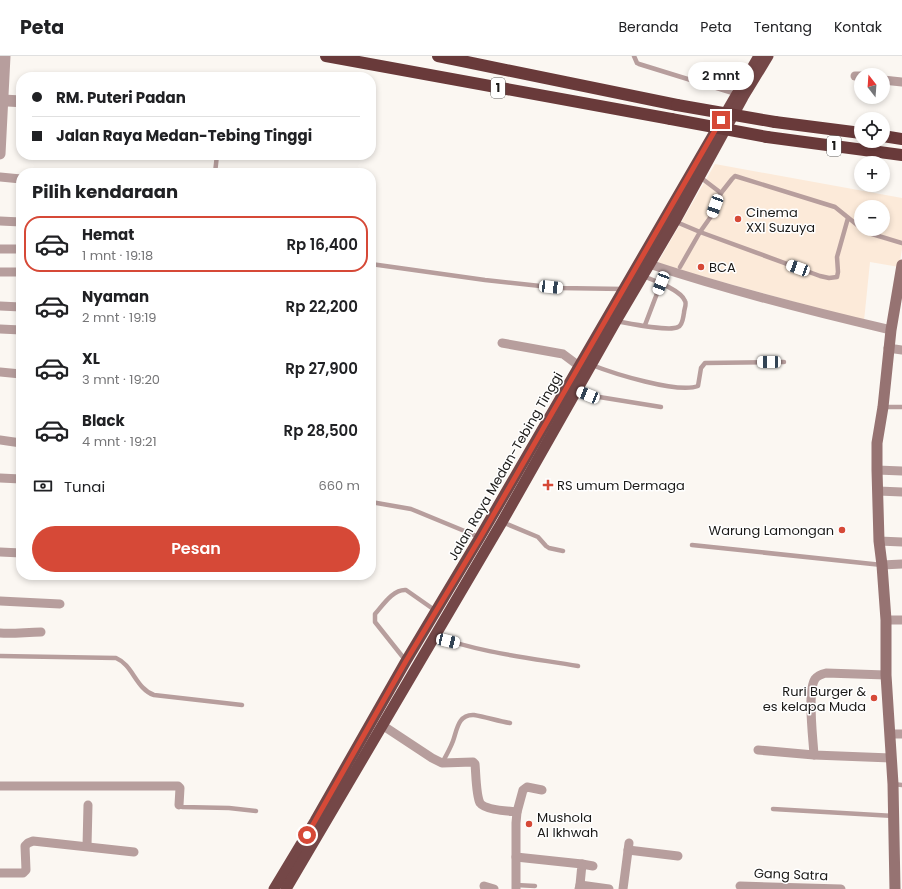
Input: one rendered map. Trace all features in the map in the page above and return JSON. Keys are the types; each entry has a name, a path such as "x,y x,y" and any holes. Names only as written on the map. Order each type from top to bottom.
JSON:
{"highway":[{"name":"1","path":"326,56 767,137 902,155"},
{"name":"1","path":"438,56 677,105 775,122 854,132"},
{"name":"Jalan Raya Medan-Tebing Tinggi","path":"286,889 502,522 592,365 624,288 649,264 736,94 759,56"},
{"name":"Jalan Raya Medan-Tebing Tinggi","path":"695,174 768,56"},
{"path":"890,137 902,139"},
{"name":"Jalan Raya Medan-Tebing Tinggi","path":"274,889 315,822 406,661 480,538 579,366 612,319 671,219"}],"main road":[{"path":"895,889 894,816 897,784 891,758 886,675 886,620 879,541 877,443 883,406 888,348 902,267"}],"street":[{"path":"0,154 3,102 3,60"},
{"path":"890,81 902,82"},
{"path":"3,102 16,101"},
{"path":"0,177 16,178"},
{"path":"0,221 16,222"},
{"path":"0,249 16,249"},
{"path":"649,264 706,283 891,330"},
{"path":"0,272 16,272"},
{"path":"0,306 16,307"},
{"path":"0,329 16,330"},
{"path":"502,343 563,354 579,366"},
{"path":"888,348 902,350"},
{"path":"0,372 16,374"},
{"path":"0,440 16,442"},
{"path":"877,470 902,472"},
{"path":"0,478 16,479"},
{"path":"878,491 902,492"},
{"path":"879,541 902,542"},
{"path":"0,552 16,552"},
{"path":"882,565 902,564"},
{"path":"0,601 60,604"},
{"path":"886,620 902,620"},
{"path":"0,633 40,632"},
{"path":"814,755 811,703 812,687 816,679 826,673 886,675"},
{"path":"382,725 442,763 473,762 475,764 478,796 481,804 487,807 517,812"},
{"path":"890,734 902,734"},
{"path":"758,750 814,755 891,758"},
{"path":"0,786 178,786 180,788 180,805"},
{"path":"516,887 517,812 524,788 528,787 542,790"},
{"path":"87,846 88,805"},
{"path":"0,873 23,873 25,871 25,846 32,841 134,852"},
{"path":"623,889 629,847 673,855"},
{"path":"516,858 593,866"},
{"path":"582,864 580,887 609,889"},
{"path":"484,886 494,889"},
{"name":"Gang Satra","path":"740,886 842,889"}],"lane":[{"path":"634,56 635,60 639,64 736,94"},
{"path":"3,102 16,104"},
{"path":"695,174 721,193"},
{"path":"680,267 700,232 712,215 721,193 732,178 737,176 835,208 854,222"},
{"path":"671,219 700,232 820,276 834,278 837,277 837,257 848,218"},
{"path":"879,236 902,243"},
{"path":"376,265 555,288 624,288"},
{"path":"612,319 670,328 678,327 682,322 686,303 685,299 675,290 638,274"},
{"path":"645,325 661,283"},
{"path":"592,365 638,380 689,388 698,386 701,368 705,363 784,362"},
{"path":"577,390 593,396 661,407"},
{"path":"883,406 902,407"},
{"path":"376,503 411,509 480,538"},
{"path":"502,522 538,537 549,548 562,551"},
{"path":"692,545 882,565"},
{"path":"406,661 375,622 375,614 396,591 403,590 406,590 436,611"},
{"path":"435,636 448,641 500,653 578,666"},
{"path":"0,656 116,658 123,661 146,693 154,696 242,705"},
{"path":"442,763 457,726 463,718 474,715 510,723"},
{"path":"180,805 182,807 229,808 256,811"},
{"path":"773,809 894,816"},
{"path":"516,887 535,886"}],"shaded area":[{"path":"715,164 854,189 854,192 869,192 902,198 902,249 899,267 870,262 864,321 657,264"}],"place":[{"name":"Cinema XXI Suzuya","path":"738,219"},
{"name":"BCA","path":"701,267"},
{"name":"RS umum Dermaga","path":"548,485"},
{"name":"Warung Lamongan","path":"842,530"},
{"name":"Ruri Burger & es kelapa Muda","path":"874,698"},
{"name":"Mushola Al Ikhwah","path":"529,824"}],"route":[{"path":"307,835 406,661 480,538 721,120"}]}
